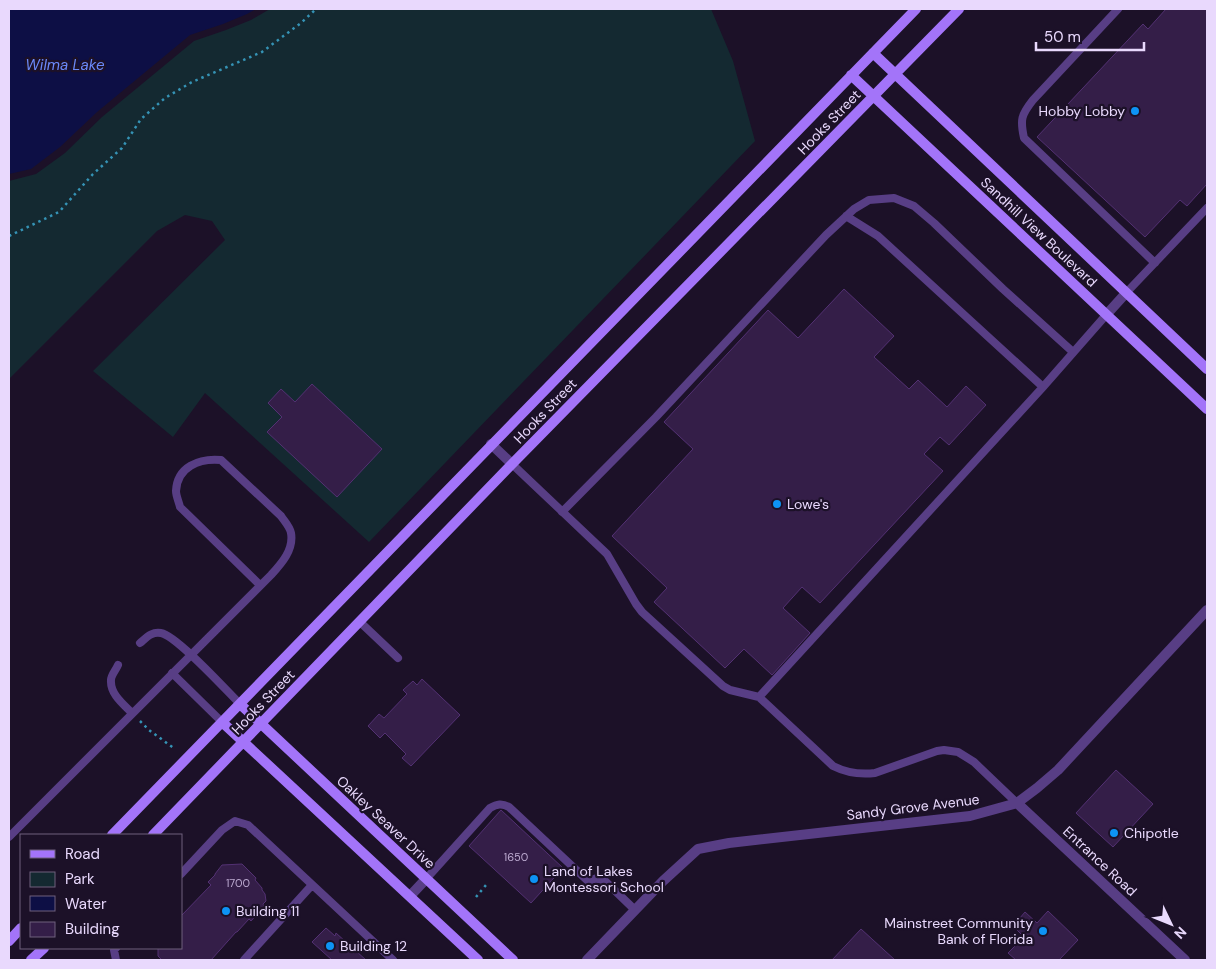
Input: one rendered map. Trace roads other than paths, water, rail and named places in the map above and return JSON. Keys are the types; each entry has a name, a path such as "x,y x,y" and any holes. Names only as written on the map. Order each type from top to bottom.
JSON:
{"street":[{"name":"Hooks Street","path":"113,834 916,9"},
{"name":"Hooks Street","path":"154,834 512,464 959,9"},
{"name":"Sandhill View Boulevard","path":"872,54 1207,369"},
{"name":"Sandhill View Boulevard","path":"851,75 1207,409"},
{"path":"1107,314 1126,293"},
{"path":"491,444 512,464"},
{"name":"Sandy Grove Avenue","path":"587,960 663,880 698,849 730,842 970,816 1017,803 1058,770 1207,610"},
{"name":"Oakley Seaver Drive","path":"240,704 513,960"},
{"path":"222,722 478,960"},
{"name":"Entrance Road","path":"1017,803 1185,960"},
{"path":"410,896 426,879"},
{"path":"9,941 20,929"},
{"path":"32,960 43,949"}],"lane":[{"path":"1118,9 1024,110 1021,125 1024,138 1155,263"},
{"path":"562,512 656,417 826,235 854,209 869,200 894,198 914,206 934,222 1003,289 1073,352"},
{"path":"1126,293 1207,208"},
{"path":"846,216 878,236 1043,386"},
{"path":"759,697 1107,314"},
{"path":"9,836 260,585 283,562 290,549 292,535 281,516 220,460 199,461 190,466 180,476 176,492 180,507 260,585"},
{"path":"512,464 607,554 642,612 723,686 730,690 759,697 833,766 843,771 864,774 875,773 937,751 958,752 974,762 1017,803"},
{"path":"360,622 398,658"},
{"path":"140,643 152,634 160,633 171,637 240,704"},
{"path":"118,665 110,678 112,688 116,698 132,713"},
{"path":"172,673 222,722"},
{"path":"426,879 490,808 500,804 505,805 588,881 598,878 606,881 635,910"},
{"path":"182,873 222,830 235,821 248,825 394,960"},
{"path":"244,960 312,885"}],"water":[{"name":"Wilma Lake","path":"9,9 256,9 223,24 190,35 97,112 60,147 31,169 9,174"}],"place":[{"name":"Hobby Lobby","path":"1135,111"},
{"name":"Lowe's","path":"777,504"},
{"name":"Chipotle","path":"1114,833"},
{"name":"Land of Lakes Montessori School","path":"534,879"},
{"name":"Building 11","path":"226,911"},
{"name":"Mainstreet Community Bank of Florida","path":"1043,931"},
{"name":"Building 12","path":"330,946"}]}
